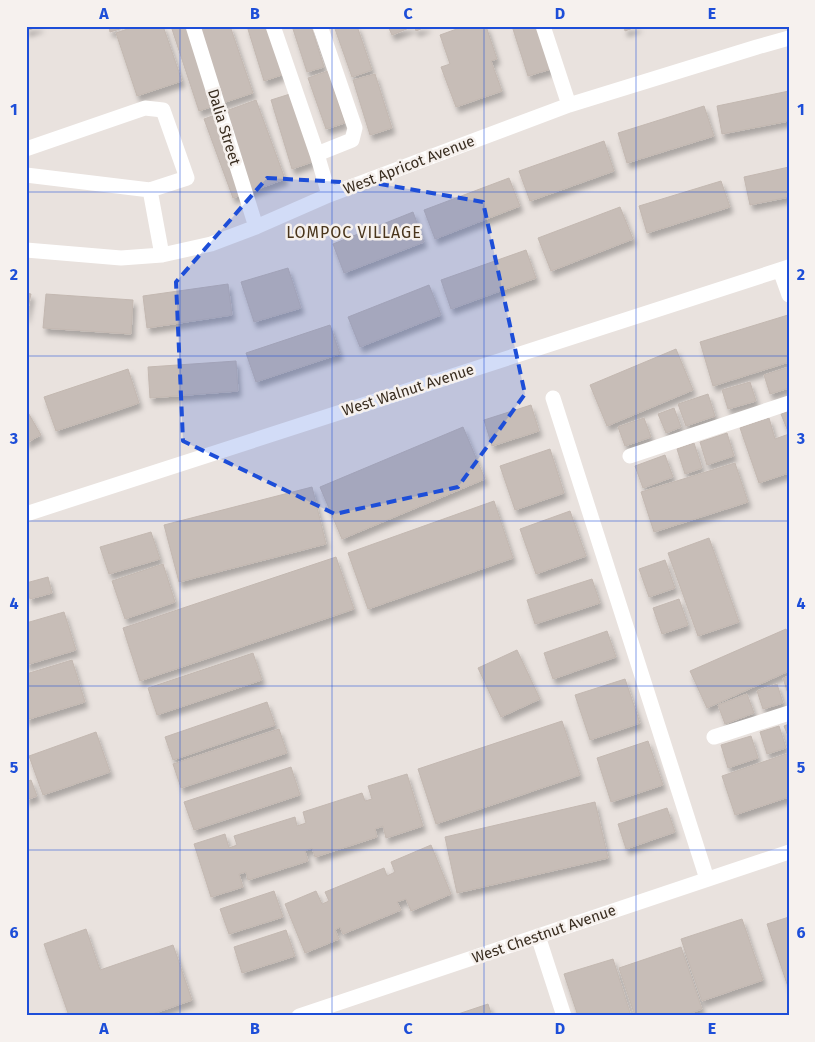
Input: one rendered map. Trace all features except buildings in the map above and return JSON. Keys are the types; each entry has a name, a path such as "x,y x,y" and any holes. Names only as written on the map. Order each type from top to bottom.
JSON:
{"street":[{"name":"Dalia Street","path":"193,26 256,227"},
{"path":"273,26 317,154 329,195"},
{"path":"317,154 352,140 356,128 320,26"},
{"path":"544,26 569,105"},
{"name":"West Apricot Avenue","path":"26,250 121,258 162,255 211,244 256,227 329,195 569,105 789,38"},
{"path":"26,149 145,108 163,110 187,178 150,190 26,175"},
{"path":"150,190 162,255"},
{"path":"784,268 789,295"},
{"name":"West Walnut Avenue","path":"26,514 784,268"},
{"path":"553,398 707,879"},
{"path":"630,456 789,403"},
{"path":"714,737 789,713"},
{"name":"West Chestnut Avenue","path":"299,1016 789,852"},
{"path":"538,936 564,1016"}],"highlighted area":[{"path":"267,178 380,184 483,202 525,394 458,487 335,514 183,441 176,282"}],"district":[{"name":"LOMPOC VILLAGE","path":"354,232"}]}
